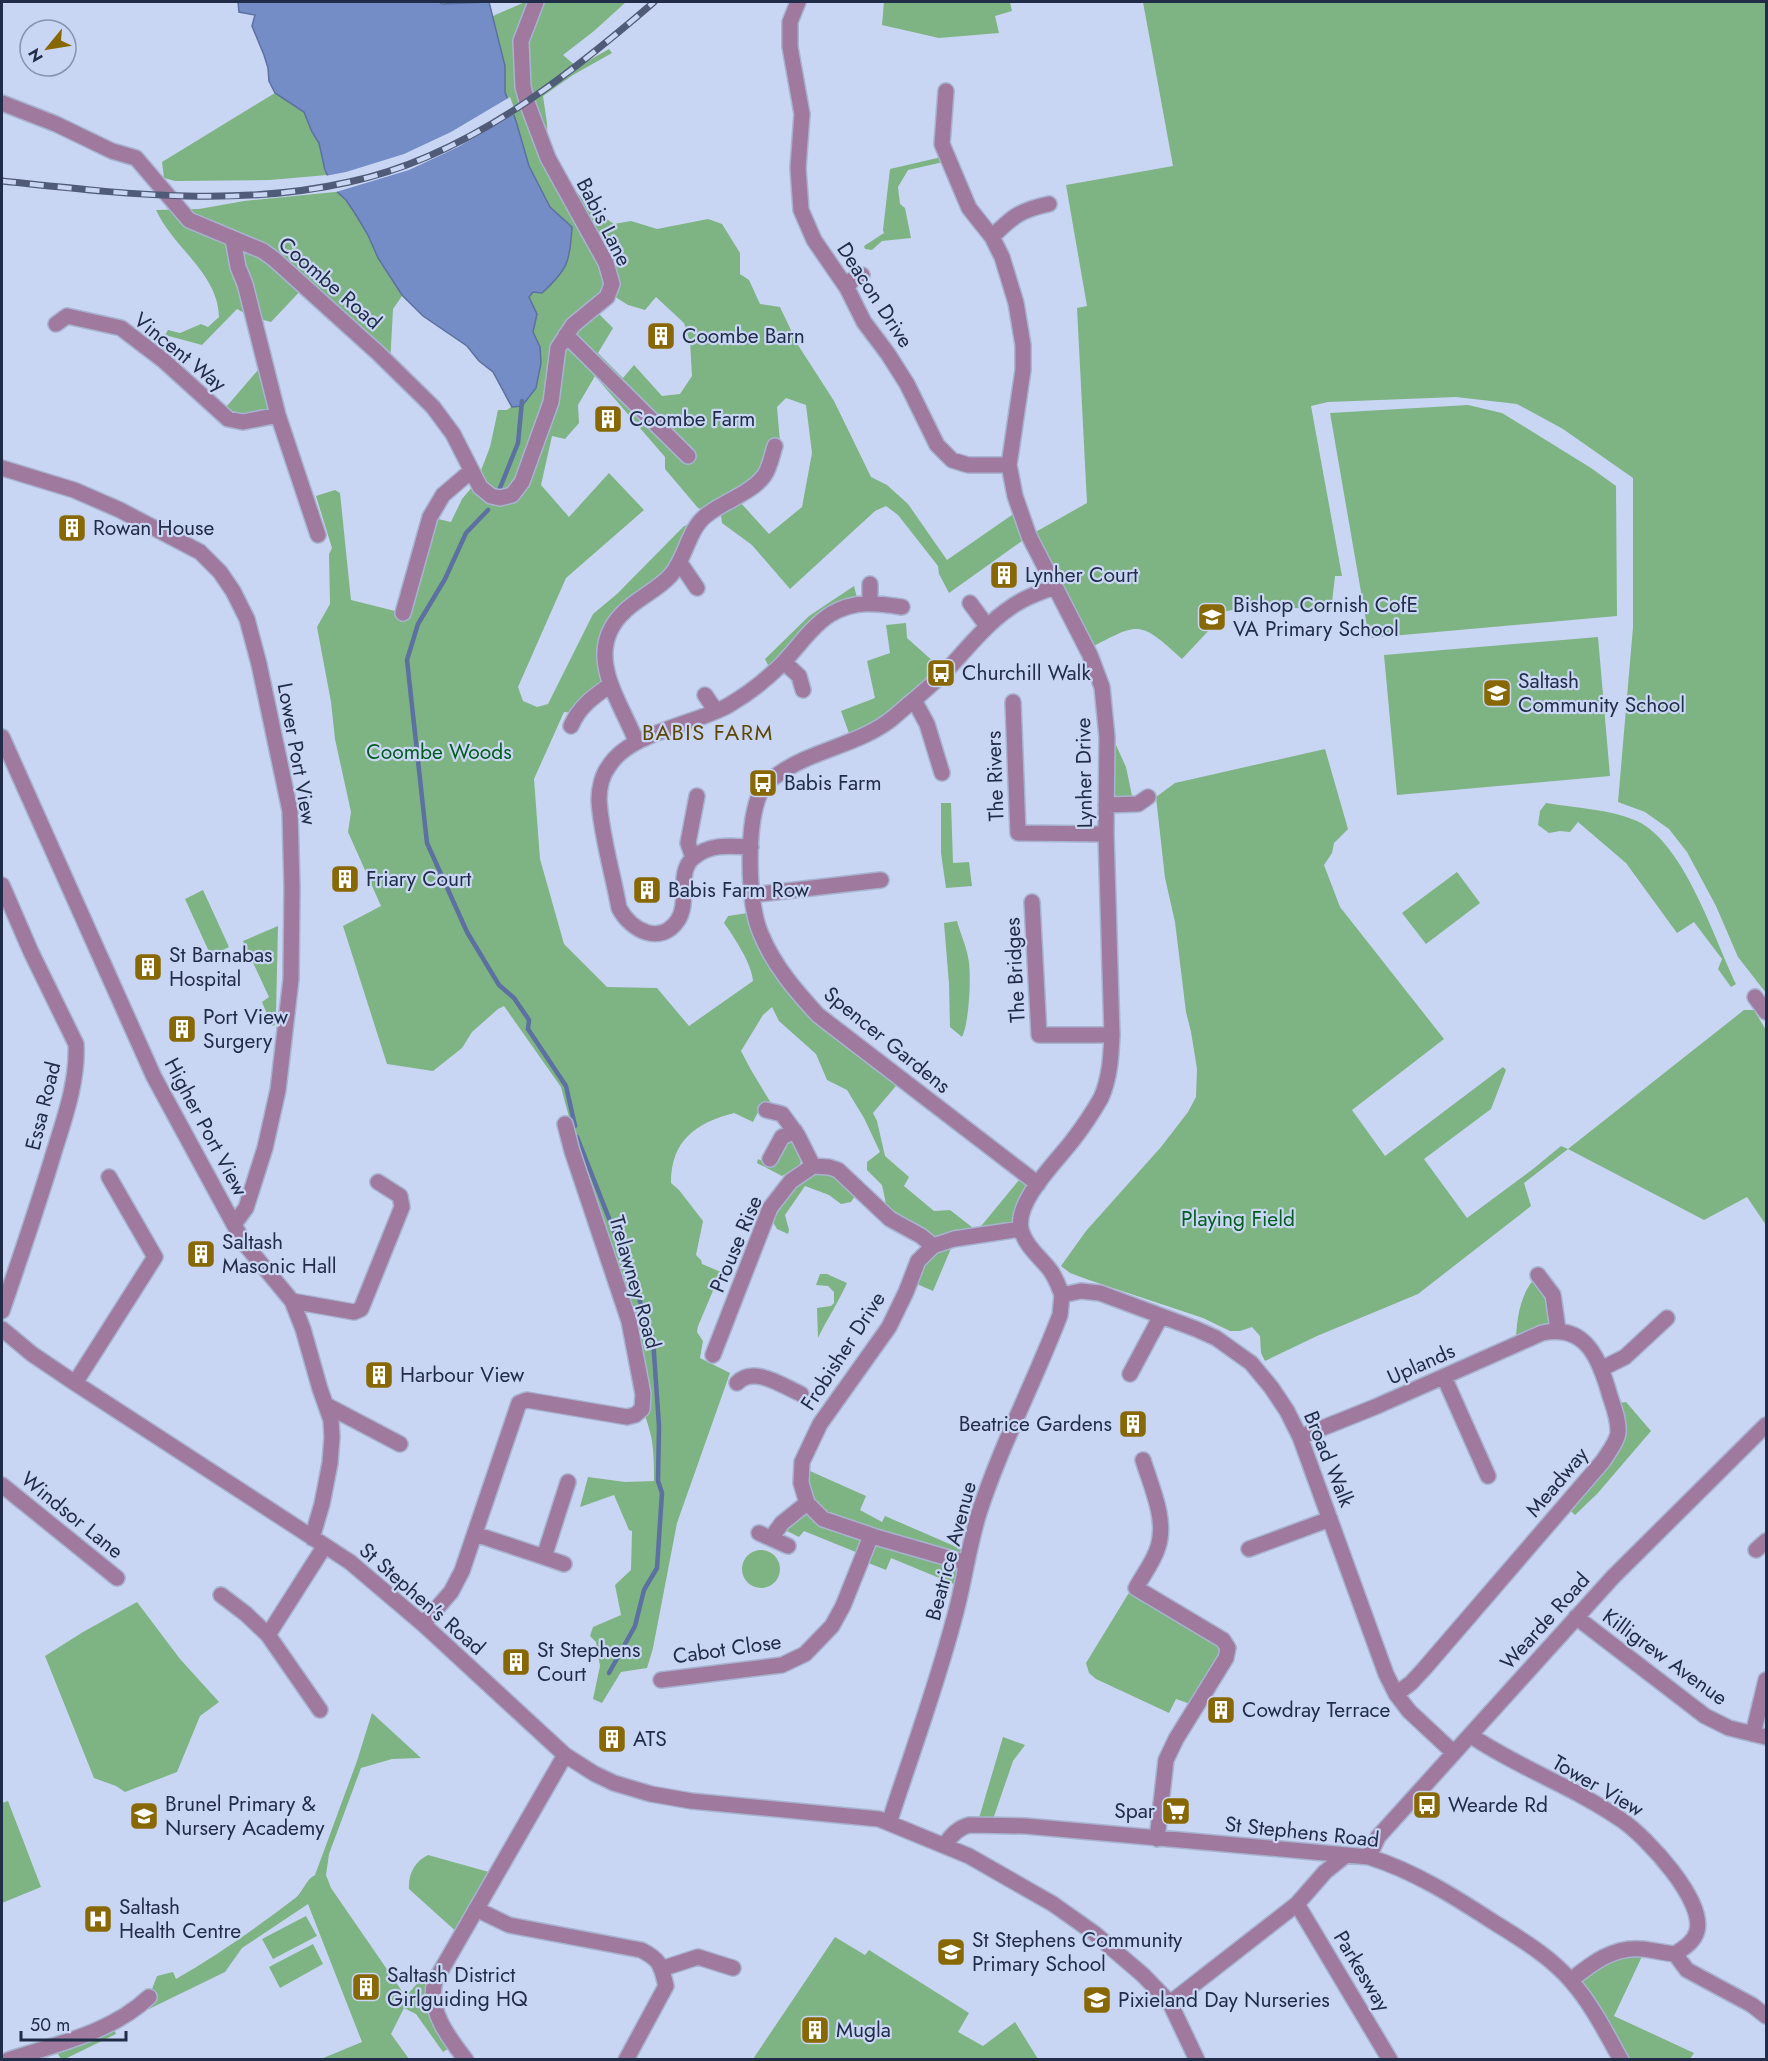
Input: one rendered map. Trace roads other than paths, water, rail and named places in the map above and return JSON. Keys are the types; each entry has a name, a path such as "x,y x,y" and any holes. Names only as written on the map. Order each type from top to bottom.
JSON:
{"street":[{"name":"Babis Lane","path":"471,471 480,488 490,496 500,498 512,495 522,482 551,402 558,348 573,326 607,297 612,284 606,263 548,158 528,105 524,87 521,41 536,2"},
{"name":"Deacon Drive","path":"798,2 785,22 802,114 798,168 801,210 814,240 847,288 864,322 907,384 937,445 952,460 968,465 1009,465"},
{"name":"Lynher Drive","path":"946,91 942,144 952,173 969,208 992,237 1002,257 1016,303 1023,345 1023,370 1009,465 1022,520 1090,656 1102,687 1107,737 1106,834 1111,1063 1101,1096 1075,1137 1028,1200 1022,1214 1022,1229"},
{"name":"Coombe Road","path":"2,103 56,124 112,151 136,158 189,220 263,251 274,259 378,353 433,407 464,452 471,471"},
{"path":"992,237 1012,217 1031,207 1049,204"},
{"path":"233,239 238,267 245,284 298,497 318,536"},
{"path":"847,288 852,280 862,275"},
{"name":"Vincent Way","path":"56,324 67,316 122,328 163,360 228,419 243,422 278,415"},
{"path":"566,335 688,456"},
{"path":"636,741 610,685 604,655 609,633 622,614 664,582 680,563 697,523 707,514 753,486 766,474 775,446"},
{"name":"Lower Port View","path":"2,468 74,489 200,552 220,572 233,591 247,619 259,664 290,811 291,967 278,1090 266,1148 246,1208 234,1224"},
{"path":"403,614 430,517 443,495 471,471"},
{"path":"680,563 697,588"},
{"path":"870,584 870,602"},
{"name":"Spencer Gardens","path":"1038,1184 818,1015 795,990 777,966 760,933 751,895 751,847 754,814 762,790 778,774 800,761 868,733 890,720 945,672 987,626 1021,601 1054,587"},
{"path":"751,847 722,846 707,849 693,858 687,867 680,917 674,926 662,933 650,934 639,930 624,918 619,908 603,824 599,800 601,784 609,765 625,748 636,741 697,720 749,691 784,662 811,631 832,614 870,602 902,607"},
{"path":"970,603 987,626"},
{"path":"784,662 800,676 803,690"},
{"path":"571,726 576,713 591,698 610,685"},
{"path":"705,695 716,711"},
{"path":"914,700 927,724 942,773"},
{"name":"The Rivers","path":"1013,702 1018,833 1106,834"},
{"name":"Higher Port View","path":"2,737 154,1077 248,1250 292,1301 326,1405 332,1429 330,1463 322,1504 318,1543 268,1635"},
{"path":"693,858 688,843 697,796"},
{"path":"1106,805 1138,804 1148,797"},
{"path":"751,895 881,880"},
{"name":"Essa Road","path":"2,892 76,1044 77,1058 68,1106 59,1137 33,1223 2,1311"},
{"name":"The Bridges","path":"1032,902 1039,1035 1112,1035"},
{"path":"1755,997 1767,1012"},
{"path":"766,1110 782,1114 795,1131 813,1166 838,1170 890,1219 921,1236 933,1246 954,1239 1022,1229 1032,1250 1052,1272 1062,1295"},
{"name":"Trelawney Road","path":"423,1624 451,1592 462,1571 519,1403 527,1400 627,1417 635,1415 642,1409 643,1394 629,1321 570,1130"},
{"path":"770,1159 782,1137 795,1131"},
{"name":"Prouse Rise","path":"713,1356 771,1208 791,1181 813,1166"},
{"path":"75,1383 155,1257 109,1177"},
{"path":"292,1301 354,1312 361,1309 402,1207 400,1196 378,1182"},
{"name":"Frobisher Drive","path":"807,1503 801,1483 802,1462 820,1424 888,1327 906,1292 918,1261 933,1246"},
{"path":"1538,1275 1553,1295 1558,1330"},
{"name":"Broad Walk","path":"1062,1295 1081,1291 1100,1293 1216,1338 1251,1363 1287,1411 1300,1437 1386,1674 1396,1694 1409,1712 1454,1753"},
{"name":"Beatrice Avenue","path":"889,1822 955,1617 979,1513 1060,1315 1062,1295"},
{"path":"1130,1374 1161,1316"},
{"path":"1603,1368 1625,1357 1667,1318"},
{"name":"St Stephen's Road","path":"2,1329 32,1354 75,1383 350,1562 423,1624 565,1755 614,1783 651,1794 691,1801 879,1819 945,1845 1020,1883 1056,1905 1094,1933 1143,1975 1170,2003 1197,2060"},
{"name":"Meadway","path":"1396,1694 1412,1683 1603,1461 1618,1434 1617,1419 1603,1368 1595,1354 1574,1335 1558,1330"},
{"name":"Uplands","path":"1300,1437 1542,1333 1558,1330"},
{"path":"737,1383 747,1375 757,1375 801,1394"},
{"path":"1444,1377 1488,1476"},
{"path":"326,1405 400,1444"},
{"name":"Wearde Road","path":"1368,1857 1378,1837 1576,1617 1613,1577 1767,1425"},
{"path":"1143,1460 1158,1510 1161,1530 1158,1547 1131,1592 1223,1640 1228,1648 1226,1658 1176,1738 1166,1760 1157,1839"},
{"path":"544,1557 568,1482"},
{"name":"Windsor Lane","path":"2,1485 117,1578"},
{"path":"788,1546 765,1536 807,1503 823,1519 871,1536 966,1563"},
{"path":"1248,1549 1330,1519"},
{"path":"475,1534 564,1564"},
{"name":"Cabot Close","path":"661,1680 782,1665 806,1654 832,1626 843,1606 871,1536"},
{"path":"221,1595 268,1635 319,1711"},
{"name":"Killigrew Avenue","path":"1576,1617 1705,1716 1729,1728 1760,1735"},
{"path":"1760,1735 1767,1680"},
{"name":"Tower View","path":"1470,1735 1491,1750 1622,1820 1644,1838 1687,1892 1698,1915 1696,1932 1689,1945 1675,1954"},
{"path":"466,2060 442,2024 435,2008 433,1989 435,1981 565,1755"},
{"name":"St Stephens Road","path":"945,1845 961,1827 969,1825 1025,1826 1368,1857 1403,1869 1455,1897 1547,1958 1571,1980 1593,2011 1621,2060"},
{"path":"1170,2003 1297,1904 1325,1872 1345,1856"},
{"name":"Parkesway","path":"1297,1904 1390,2060"},
{"path":"476,1909 509,1925 641,1950 655,1957 666,1986 626,2060"},
{"path":"1571,1980 1596,1961 1623,1949 1642,1949 1675,1954 1687,1970 1752,2005 1767,2016"},
{"path":"661,1969 698,1957 733,1968"},
{"path":"8,2060 118,2021 134,2012 149,1997"}],"water":[{"path":"238,2 439,2 442,4 489,2 505,66 505,92 529,166 550,207 572,227 570,249 562,271 542,293 533,292 529,297 537,314 533,332 540,347 541,363 536,388 522,406 512,407 493,372 479,361 467,346 423,316 402,295 378,258 356,215 346,200 334,189 325,170 319,143 304,112 275,93 269,81 264,55 252,26 255,15 239,12"}],"waterway":[{"path":"500,488 518,443 522,401"},
{"path":"488,510 466,533 445,579 418,624 407,660 427,843 467,932 499,985 514,998 529,1020 528,1029 566,1086 575,1126"},
{"path":"577,1137 627,1264 653,1339 659,1426 658,1481 662,1493 657,1568 644,1590 635,1626 609,1673"}],"railway":[{"path":"2,181 176,196 262,194 306,190 349,182 392,170 434,154 474,134 550,86 654,2"}],"place":[{"name":"Coombe Barn","path":"661,336"},
{"name":"Coombe Farm","path":"608,419"},
{"name":"Rowan House","path":"72,528"},
{"name":"Lynher Court","path":"1004,575"},
{"name":"Bishop Cornish CofE VA Primary School","path":"1212,617"},
{"name":"Churchill Walk","path":"941,673"},
{"name":"Saltash Community School","path":"1497,693"},
{"name":"Babis Farm","path":"763,783"},
{"name":"Friary Court","path":"345,879"},
{"name":"Babis Farm Row","path":"647,890"},
{"name":"St Barnabas Hospital","path":"148,967"},
{"name":"Port View Surgery","path":"182,1029"},
{"name":"Saltash Masonic Hall","path":"201,1254"},
{"name":"Harbour View","path":"379,1375"},
{"name":"Beatrice Gardens","path":"1133,1424"},
{"name":"St Stephens Court","path":"516,1662"},
{"name":"Cowdray Terrace","path":"1221,1710"},
{"name":"ATS","path":"612,1739"},
{"name":"Wearde Rd","path":"1427,1805"},
{"name":"Spar","path":"1176,1811"},
{"name":"Brunel Primary & Nursery Academy","path":"144,1816"},
{"name":"Saltash Health Centre","path":"98,1919"},
{"name":"St Stephens Community Primary School","path":"951,1952"},
{"name":"Saltash District Girlguiding HQ","path":"366,1987"},
{"name":"Pixieland Day Nurseries","path":"1097,2000"},
{"name":"Mugla","path":"815,2030"}],"district":[{"name":"BABIS FARM","path":"708,732"}],"park label":[{"name":"Coombe Woods","path":"439,752"},
{"name":"Playing Field","path":"1238,1219"}]}
